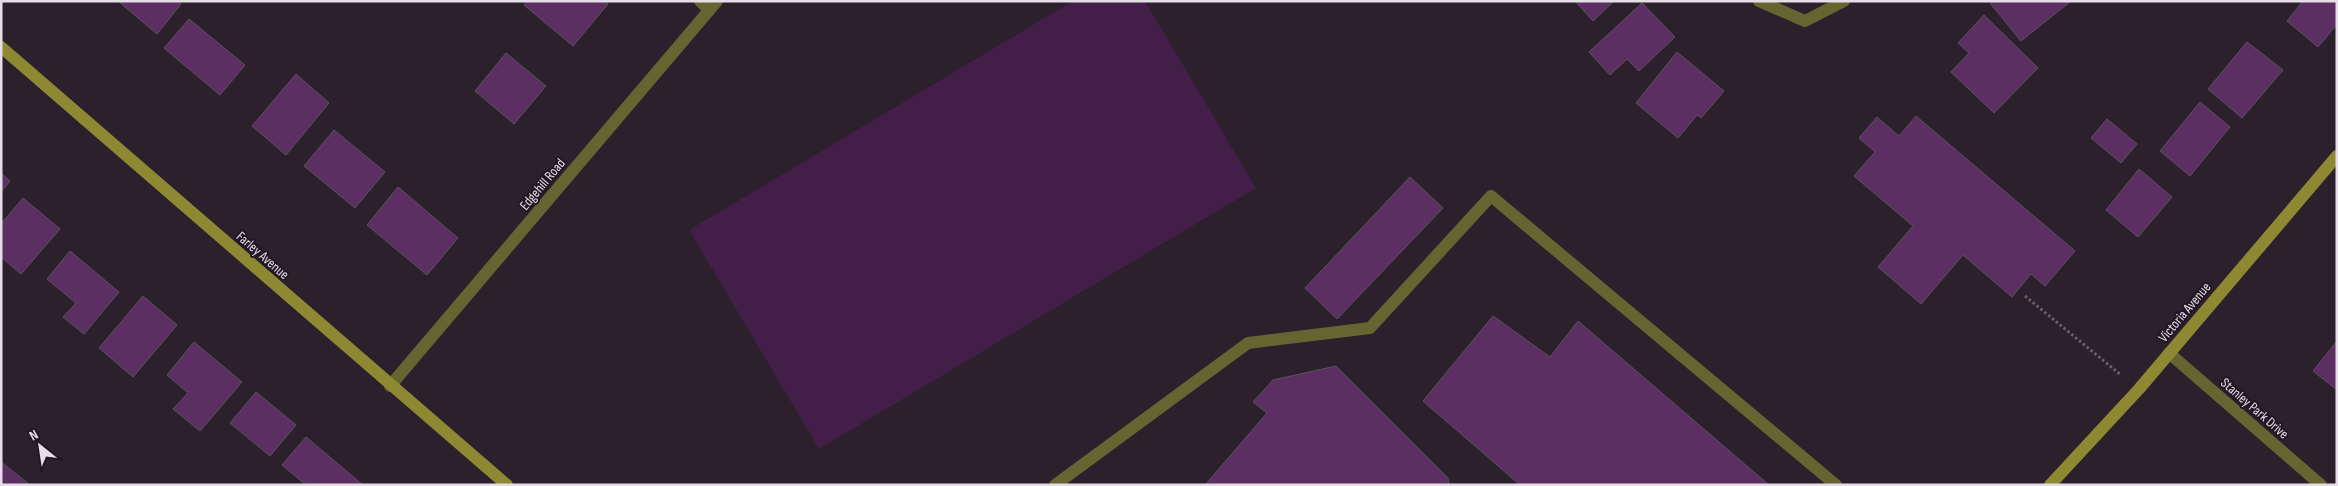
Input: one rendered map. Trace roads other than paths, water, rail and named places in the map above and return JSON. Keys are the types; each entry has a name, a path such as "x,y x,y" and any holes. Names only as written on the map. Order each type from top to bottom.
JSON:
{"street":[{"path":"1759,1 1805,21 1844,1"},
{"name":"Edgehill Road","path":"390,386 709,4"},
{"name":"Farley Avenue","path":"1,47 390,386 507,485"},
{"name":"Victoria Avenue","path":"2050,485 2139,389 2337,156"},
{"path":"1055,485 1248,343 1370,328 1491,196 1836,485"},
{"name":"Stanley Park Drive","path":"2170,353 2321,485"}]}
